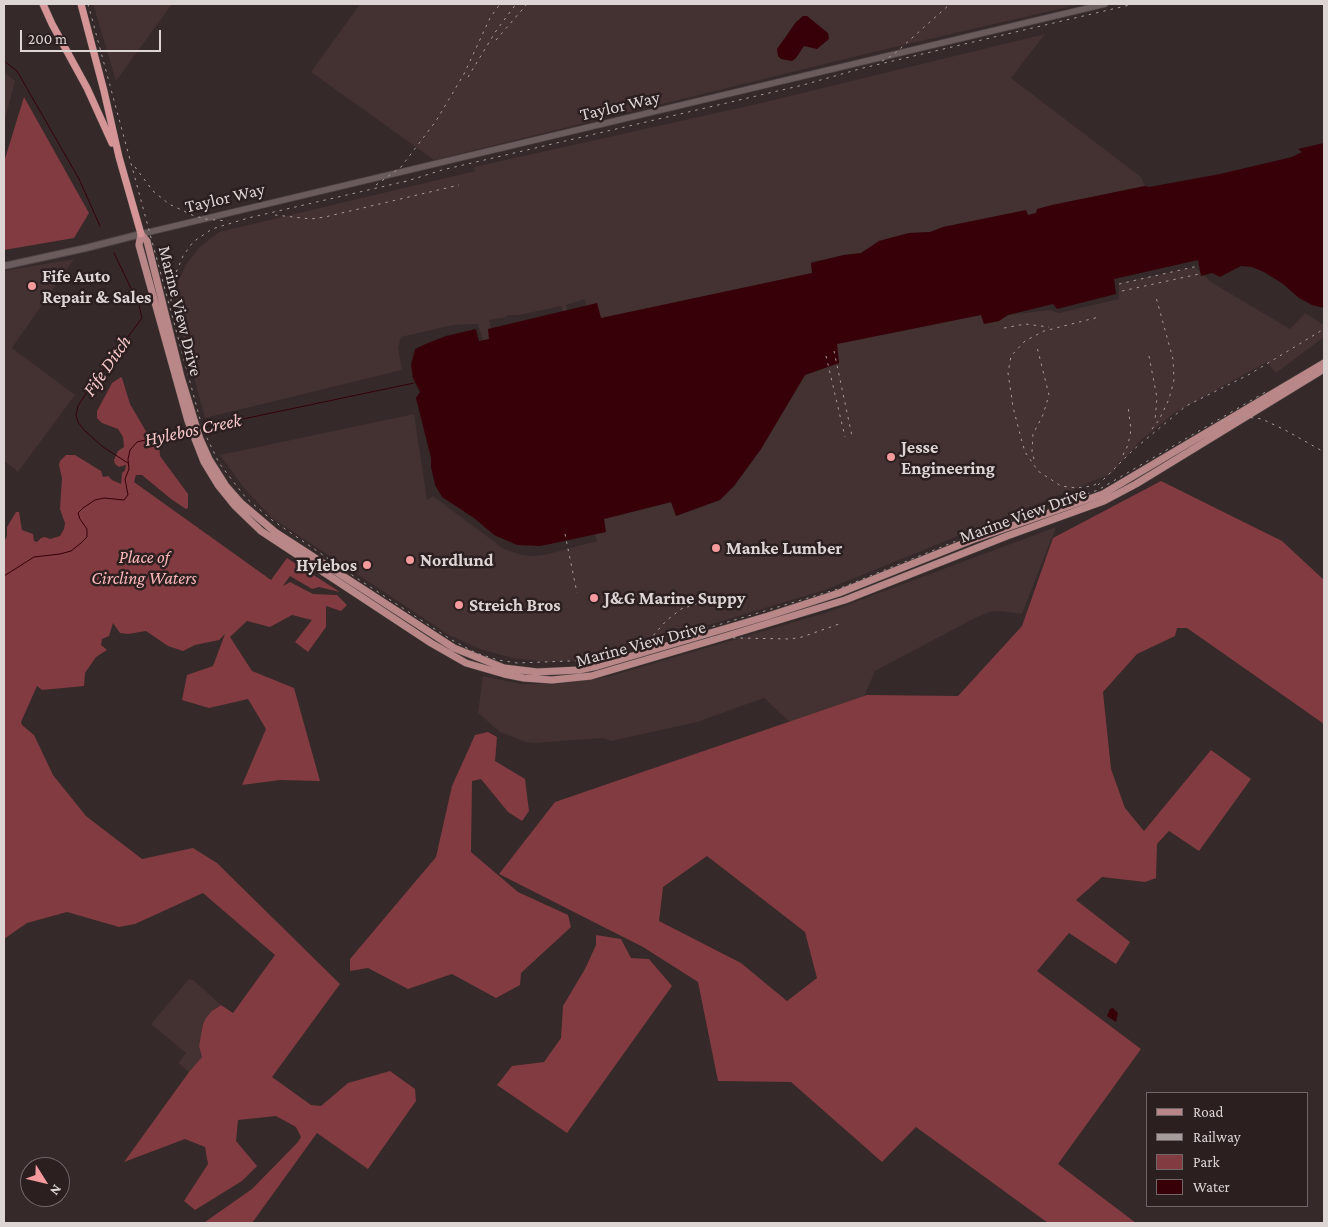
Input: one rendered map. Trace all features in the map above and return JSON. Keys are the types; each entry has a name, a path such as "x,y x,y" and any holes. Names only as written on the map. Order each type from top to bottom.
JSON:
{"highway":[{"path":"43,4 87,88 119,157"},
{"path":"81,4 119,157 141,234"}],"main road":[{"path":"4,266 141,234"},
{"name":"Marine View Drive","path":"141,234 139,245 204,462 218,486 248,520 286,548 431,643 466,662 504,674 537,680 570,679 606,672 845,600 1007,536 1104,501 1136,484 1324,369"},
{"name":"Marine View Drive","path":"198,440 226,486 253,514 275,532 301,547 454,648 504,668 555,672 579,670 612,662 830,596 972,540 1103,494 1324,363"}],"street":[{"name":"Taylor Way","path":"141,234 1105,4"}],"shaded area":[{"path":"93,4 172,4 116,81"},
{"path":"360,4 1081,4 882,50 434,160 311,72"},
{"path":"1045,34 1011,78 1141,177 1145,186 1037,209 1036,213 1027,216 1026,211 943,227 930,232 909,233 879,241 861,253 811,262 813,273 600,319 597,304 586,306 585,299 566,305 568,315 565,316 561,306 519,315 507,315 507,317 489,320 494,340 484,343 478,324 453,325 401,337 398,348 402,370 205,418 176,311 176,292 179,279 187,263 200,247 219,232 475,171 474,167 761,103"},
{"path":"4,72 15,81 4,123"},
{"path":"74,259 12,348 75,395 18,472 4,461 4,271"},
{"path":"1195,267 1211,282 1290,329 1305,313 1324,325 1324,337 1276,373 1267,362 1176,412 1141,440 1111,474 825,590 619,652 581,660 547,662 512,658 480,649 449,635 272,518 244,488 220,455 414,414 427,500 433,496 504,549 522,555 548,554 597,541 595,534 605,531 604,519 672,502 676,516 720,500 734,486 761,449 805,375 839,363 837,344 981,315 984,324 999,321 1008,315 1050,310 1059,313 1119,299 1119,283"},
{"path":"1056,527 1022,614 999,611 989,612 975,618 875,671 862,702 796,728 764,698 697,722 611,741 603,738 526,742 500,732 478,713 483,676 521,684 565,683 607,677 825,613"},
{"path":"189,979 193,980 221,1005 217,1007 203,1024 199,1046 203,1057 189,1072 178,1063 186,1053 151,1024"}],"green space":[{"path":"24,97 89,213 74,238 4,250 4,162"},
{"name":"Place of Circling Waters","path":"121,377 130,404 147,433 159,445 160,456 188,494 188,508 186,509 171,499 142,475 136,475 134,482 271,580 287,558 340,592 319,587 312,589 290,576 283,586 290,582 313,594 337,595 347,605 341,611 326,606 326,627 308,652 295,642 312,620 292,615 270,627 247,621 230,637 252,671 294,688 320,781 280,780 242,785 266,729 248,699 209,708 182,700 187,675 213,666 225,634 219,640 195,645 183,651 168,646 146,631 128,634 120,633 113,623 109,636 102,639 101,645 107,650 96,657 85,673 84,686 42,690 37,686 21,722 34,735 53,775 86,816 142,859 193,848 217,863 340,984 272,1077 311,1105 321,1106 348,1083 390,1071 415,1089 416,1101 368,1169 317,1133 252,1223 205,1222 252,1189 298,1142 301,1137 296,1127 276,1116 238,1120 236,1141 257,1166 242,1181 195,1210 184,1201 208,1164 205,1147 185,1139 124,1162 202,1057 199,1046 206,1018 221,1005 233,1013 275,955 203,893 135,924 119,927 67,912 27,923 4,939 4,542 7,536 7,527 16,512 19,512 22,530 33,534 34,541 37,542 45,537 50,539 60,536 65,523 60,509 62,478 59,465 66,455 75,455 101,471 103,477 108,476 121,484 122,473 126,465 119,467 115,464 114,460 118,451 124,447 123,437 118,429 102,423 97,418 97,411 112,383"},
{"path":"1161,481 1282,541 1324,580 1324,724 1187,628 1177,628 1175,636 1137,654 1103,692 1111,769 1125,808 1144,831 1211,750 1251,779 1199,851 1169,831 1157,844 1156,878 1145,882 1102,877 1076,900 1130,942 1116,964 1069,933 1037,971 1141,1049 1058,1164 1136,1223 1048,1223 916,1127 882,1162 791,1082 718,1081 698,982 643,947 499,874 555,802 867,695 958,696 1022,626 1053,538","holes":["707,856 805,932 817,978 787,1001 741,963 659,921 663,887"]},
{"path":"488,732 497,737 495,761 525,779 529,811 522,821 508,812 481,779 472,781 471,852 518,892 568,915 571,927 521,973 520,985 496,998 452,974 408,989 368,968 350,971 350,959 436,857 452,786 475,735"},
{"path":"596,935 621,939 631,958 649,959 672,986 567,1133 497,1085 512,1066 544,1062 561,1038 563,1006 585,969 596,945"}],"water":[{"path":"803,16 807,16 828,33 829,39 817,49 804,46 792,61 781,59 778,56 777,49 796,22"},
{"path":"1324,143 1324,308 1312,305 1299,298 1283,284 1252,267 1241,266 1220,277 1212,273 1201,276 1198,260 1114,279 1116,294 1057,309 1053,304 1008,315 999,321 984,324 981,315 837,344 839,363 805,375 761,449 734,486 720,500 676,516 671,502 604,519 606,532 540,546 517,545 494,535 474,518 442,497 435,485 431,458 416,398 420,392 413,378 411,365 415,349 446,336 476,329 479,341 489,339 488,329 597,303 601,318 812,273 811,263 861,253 879,241 909,233 930,232 943,227 1026,210 1028,215 1036,213 1037,209 1052,205 1145,186 1149,187 1220,174 1292,157 1302,152 1298,149"},
{"path":"1113,1008 1118,1013 1116,1022 1107,1016 1110,1009"}],"waterway":[{"name":"Fife Ditch","path":"4,61 17,71 79,179 100,226"},
{"name":"Fife Ditch","path":"114,253 139,305 142,318 85,395 78,406 76,415 78,422 84,430 103,447 128,463"},
{"name":"Hylebos Creek","path":"200,428 414,383"},
{"name":"Hylebos Creek","path":"4,576 34,557 71,551 81,543 87,537 87,529 78,513 95,500 104,498 124,500 128,495 125,479 129,469 128,459 130,450 137,442 189,430"}],"railway":[{"path":"88,4 200,419 219,463 246,498 272,520 450,639 476,653 498,660 517,663 596,660 838,589 986,529 1098,490 1269,390"},
{"path":"376,185 401,167 436,121 464,74 490,18 500,4"},
{"path":"468,77 496,31 516,4"},
{"path":"496,40 527,4"},
{"path":"882,61 893,55 950,4"},
{"path":"404,182 442,170 803,85 863,68 1134,4"},
{"path":"135,167 153,191 169,204 205,219 228,221"},
{"path":"171,301 172,282 183,256 193,242 212,229 248,218 411,180"},
{"path":"275,215 311,219 325,217 459,185"},
{"path":"1119,284 1198,266"},
{"path":"1122,291 1199,274"},
{"path":"1152,429 1159,420 1169,399 1174,380 1173,359 1156,297"},
{"path":"1096,484 1076,488 1061,486 1038,471 1025,452 1013,407 1008,373 1011,356 1025,341 1044,331 1099,317"},
{"path":"1004,328 1025,324 1049,327"},
{"path":"1098,485 1133,450 1186,406 1250,374 1324,329"},
{"path":"1034,459 1032,452 1033,434 1043,415 1049,395 1037,347"},
{"path":"834,351 852,436"},
{"path":"826,356 845,437"},
{"path":"1149,356 1157,398 1155,420"},
{"path":"1123,455 1128,445 1131,430 1128,406"},
{"path":"1221,421 1246,417 1262,419 1324,452"},
{"path":"565,534 577,593"},
{"path":"642,645 681,609 726,594"},
{"path":"688,637 790,639 802,637 839,624"}],"place":[{"name":"Fife Auto Repair & Sales","path":"32,286"},
{"name":"Jesse Engineering","path":"891,457"},
{"name":"Manke Lumber","path":"716,548"},
{"name":"Nordlund","path":"410,560"},
{"name":"Hylebos","path":"367,565"},
{"name":"J&G Marine Suppy","path":"594,598"},
{"name":"Streich Bros","path":"459,605"}]}
